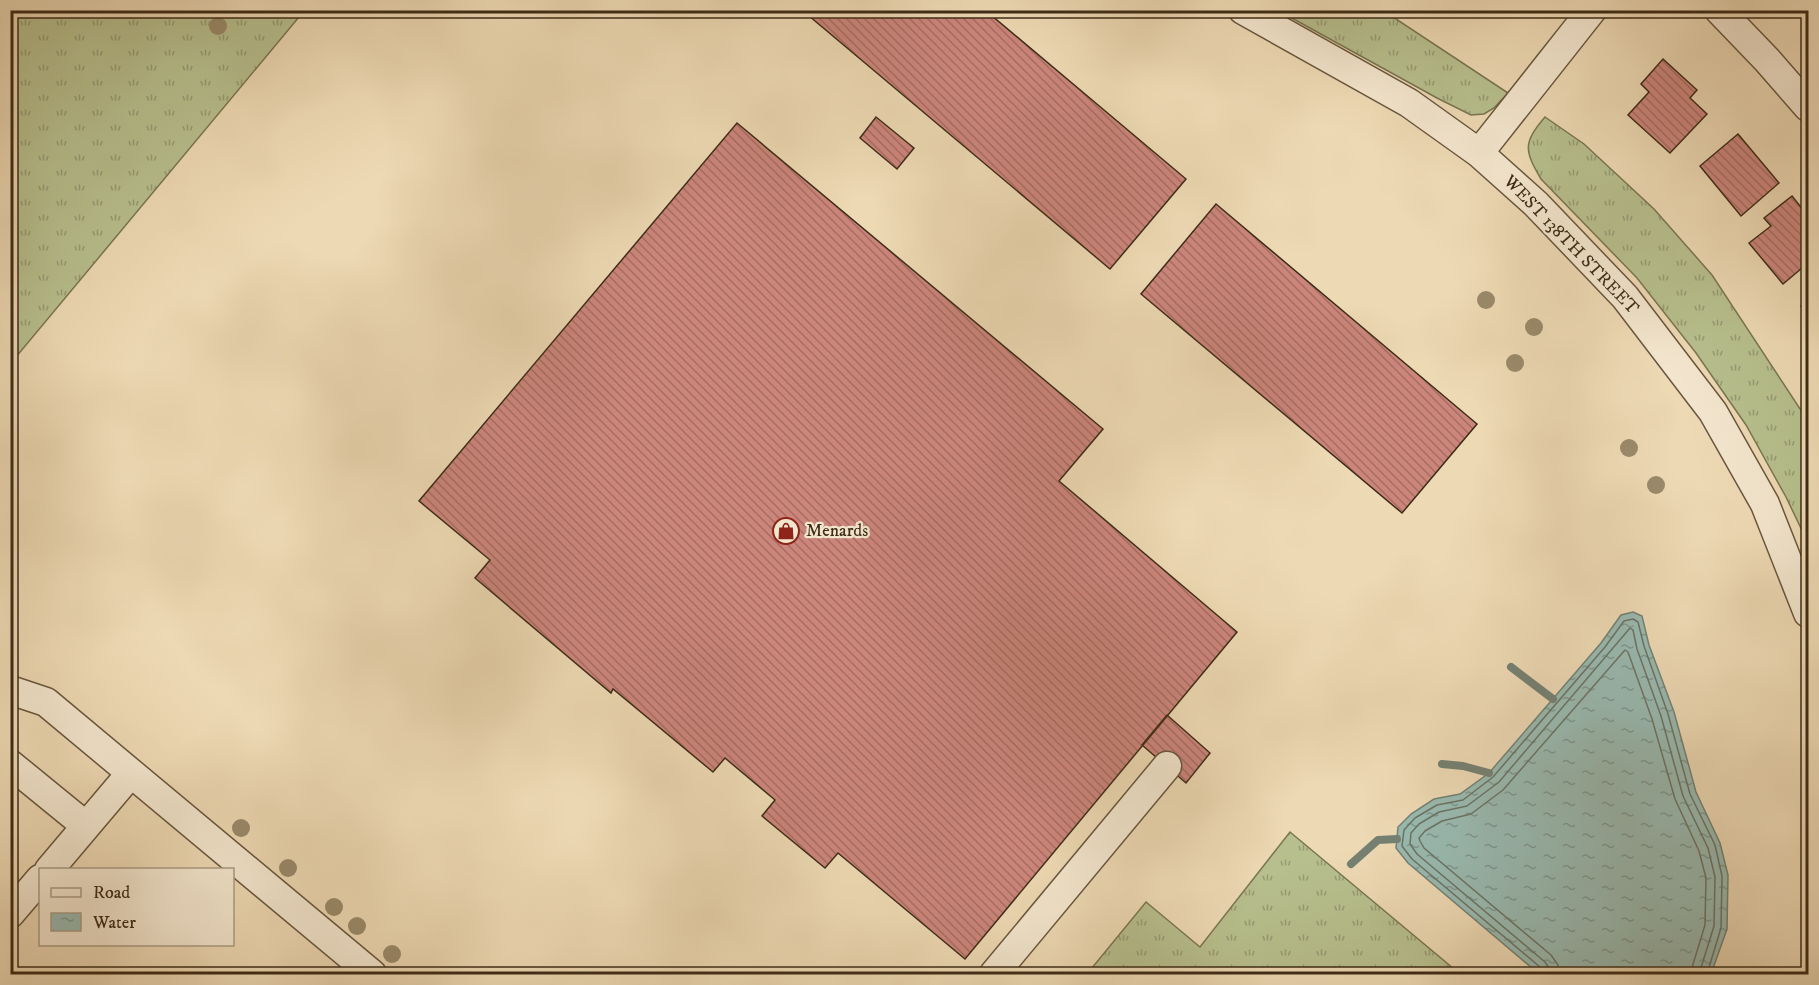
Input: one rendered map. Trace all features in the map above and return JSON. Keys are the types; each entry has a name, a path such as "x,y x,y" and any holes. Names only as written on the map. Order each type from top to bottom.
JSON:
{"street":[{"name":"WEST 138TH STREET","path":"1243,10 1409,102 1479,153 1536,204 1625,297 1713,412 1765,504 1809,613"},
{"path":"1479,153 1592,10"},
{"path":"1719,10 1809,107"},
{"path":"10,690 46,702 372,975"},
{"path":"11,765 86,826"},
{"path":"994,975 1167,766"},
{"path":"51,868 131,773"},
{"path":"10,914 39,880"}],"green space":[{"path":"10,11 304,11 11,363"},
{"path":"1279,11 1384,11 1508,93 1494,108 1484,114 1471,115"},
{"path":"1545,117 1584,144 1654,209 1712,275 1808,421 1808,543 1786,497 1746,425 1696,353 1637,278 1541,179 1531,161 1528,147 1533,134"},
{"path":"1290,832 1460,974 1087,974 1146,902 1200,947"}],"water":[{"path":"1633,612 1642,616 1649,645 1674,712 1696,792 1720,843 1728,875 1727,929 1711,974 1539,974 1408,863 1396,848 1398,827 1411,814 1434,799 1460,794 1489,773 1601,643 1621,615"}],"building":[{"path":"802,10 985,10 1186,179 1110,269"},
{"path":"1663,59 1697,90 1690,98 1707,114 1670,153 1628,115 1649,92 1641,84"},
{"path":"876,117 914,148 897,169 860,138"},
{"name":"Menards","path":"737,123 1103,429 1059,481 1237,632 965,959 838,853 825,868 762,816 775,800 725,758 713,772 613,689 611,693 475,578 490,560 419,501"},
{"path":"1738,134 1779,183 1741,216 1700,166"},
{"path":"1792,196 1808,216 1808,236 1806,238 1808,263 1783,284 1749,243 1771,226 1764,218"},
{"path":"1216,204 1477,424 1402,513 1141,294"},
{"path":"1808,300 1808,316 1801,306"},
{"path":"1167,715 1210,753 1186,783 1142,745"}],"waterway":[{"path":"1511,667 1553,699"},
{"path":"1442,764 1463,766 1489,773"},
{"path":"1351,864 1378,840 1397,839"}],"place":[{"name":"Menards","path":"786,531"}]}
